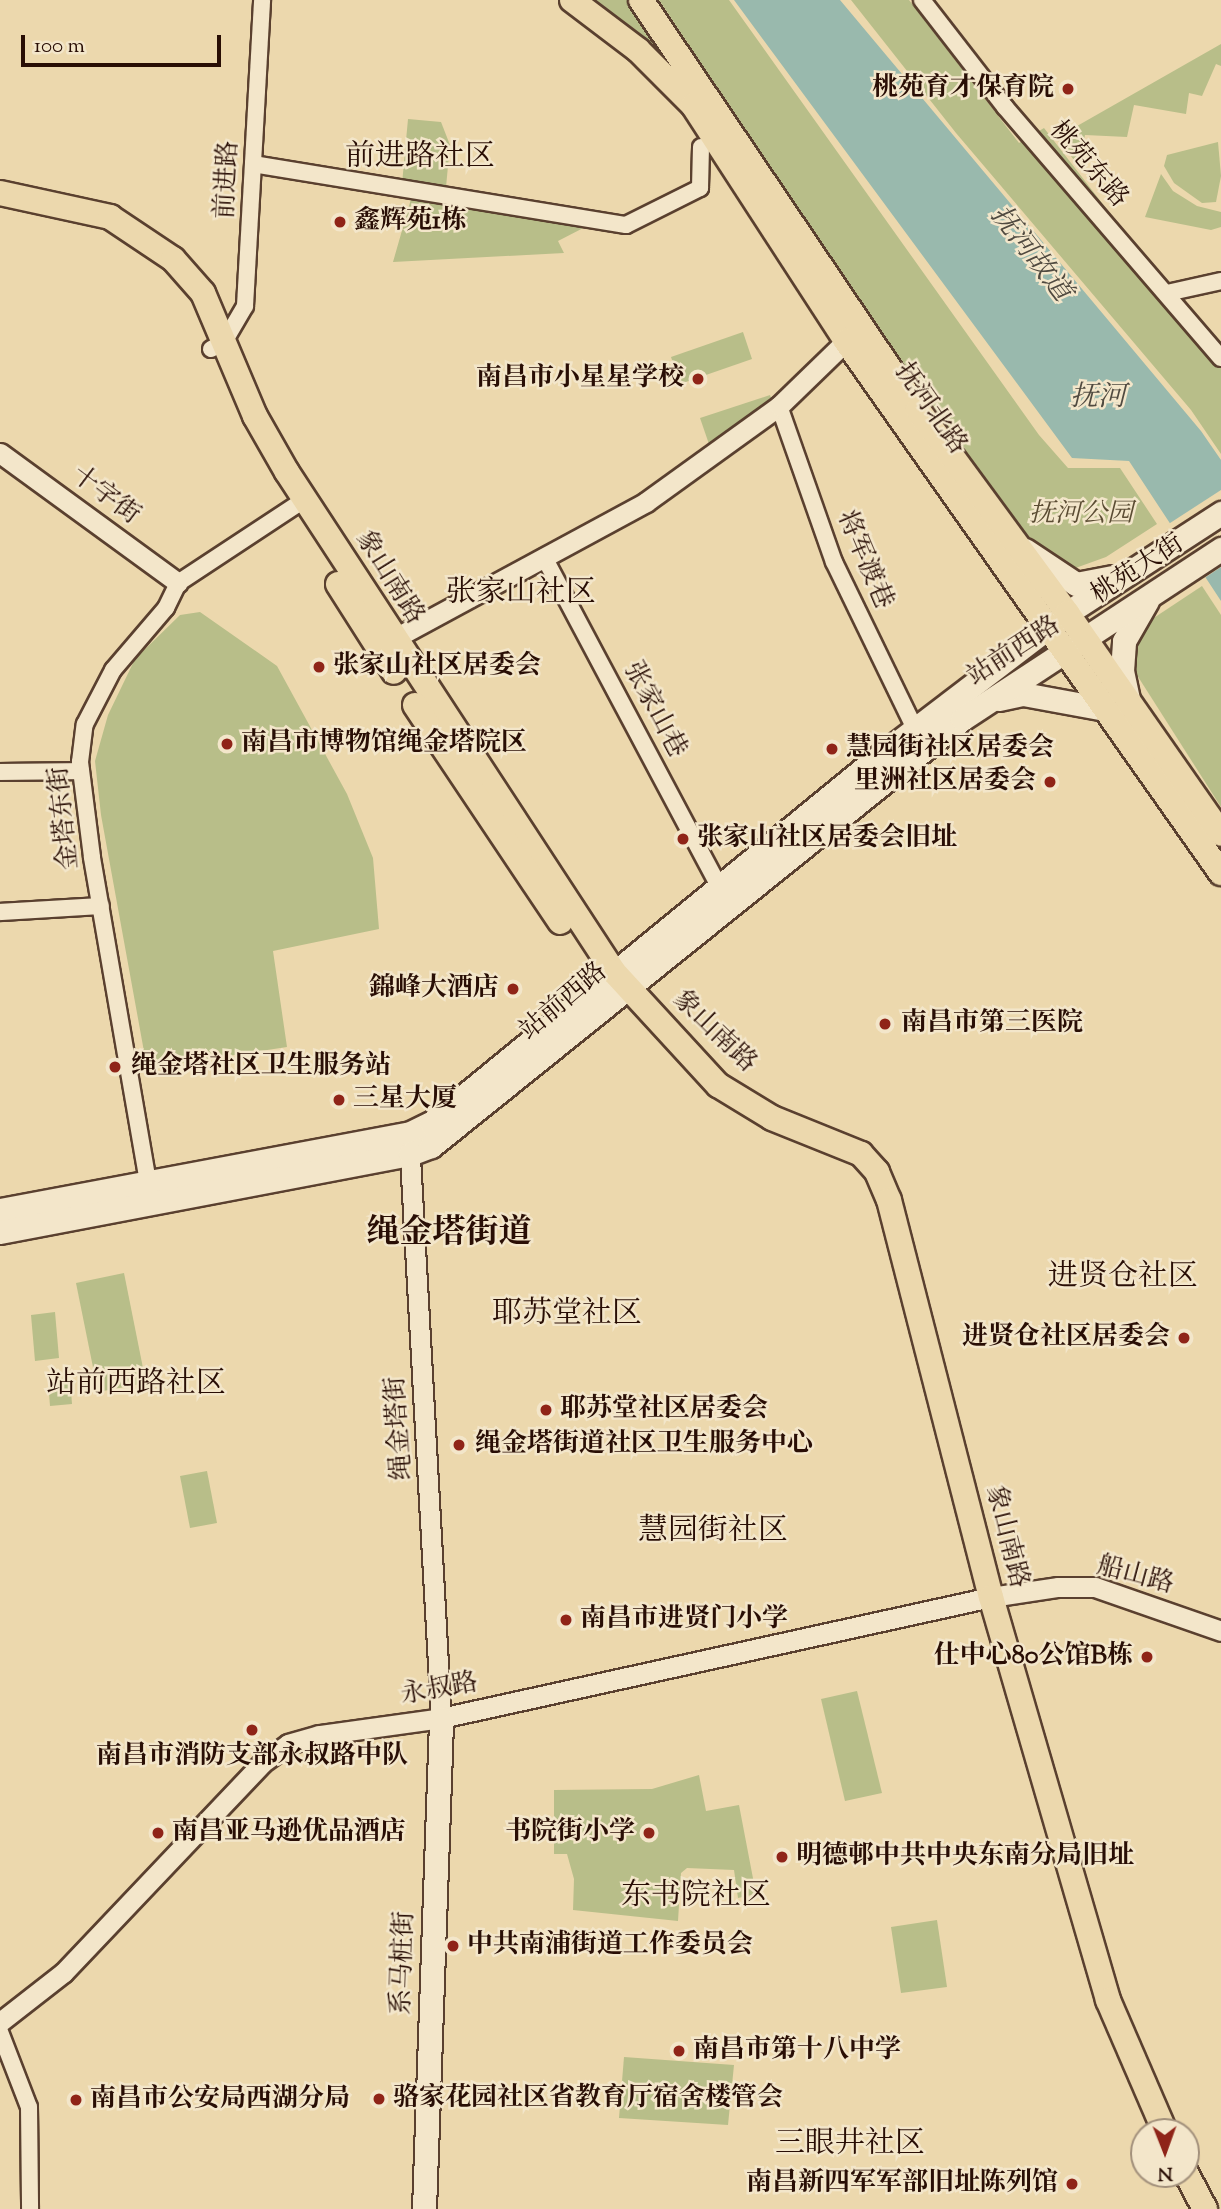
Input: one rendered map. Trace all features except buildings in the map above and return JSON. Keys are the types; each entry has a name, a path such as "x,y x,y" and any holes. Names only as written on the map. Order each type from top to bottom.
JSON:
{"main road":[{"name":"抚河北路","path":"572,0 638,50 693,105 846,341 1058,620 1085,638 1221,834"},
{"name":"抚河北路","path":"641,0 918,410 1012,540 1058,620 1064,652 1221,873"},
{"path":"647,0 667,36"},
{"name":"象山南路","path":"0,192 110,217 173,260 204,293 217,345 242,423 393,639 614,984"},
{"name":"象山南路","path":"0,206 100,228 162,269 191,300 217,345"},
{"name":"象山南路","path":"297,504 473,794 614,984 710,1099 757,1126 853,1166 873,1187 1096,2004 1144,2118"},
{"name":"桃苑大街","path":"1058,620 1221,513"},
{"path":"1012,540 1076,584 1132,571"},
{"name":"桃苑大街","path":"1085,638 1221,549"},
{"path":"1128,700 1121,655 1135,617 1153,593"},
{"name":"站前西路","path":"614,984 719,886 915,729 1058,620"},
{"name":"站前西路","path":"0,1231 409,1144 455,1105 989,701 1085,638"},
{"path":"989,701 1023,694 1105,709"},
{"name":"站前西路","path":"0,1210 148,1182 409,1144"},
{"name":"象山南路","path":"984,1598 1108,2000 1159,2118"},
{"name":"系马桩街","path":"424,2209 441,1718"},
{"path":"1179,2188 1190,2209"},
{"path":"1194,2188 1205,2209"}],"street":[{"name":"前进路","path":"217,345 246,306 262,0"},
{"name":"桃苑东路","path":"922,0 1005,107 1221,358"},
{"path":"253,164 626,225 700,188 701,147"},
{"path":"1167,293 1221,281"},
{"path":"393,639 646,502 779,406 846,341"},
{"name":"将军渡巷","path":"779,406 834,562 915,729"},
{"name":"十字街","path":"0,453 178,583"},
{"name":"金塔东街","path":"148,1182 81,771 85,724 113,670 166,607 178,583 297,504"},
{"name":"张家山巷","path":"544,557 719,886"},
{"path":"0,772 81,771"},
{"path":"0,912 101,906"},
{"name":"绳金塔街","path":"409,1144 441,1718"},
{"name":"船山路","path":"984,1598 1095,1587 1221,1631"},
{"name":"永叔路","path":"0,2022 63,1973 262,1763 288,1744 319,1735 441,1718 984,1598"},
{"path":"0,2032 29,2107 30,2209"}],"green space":[{"path":"580,0 628,0 693,91"},
{"name":"抚河公园","path":"659,0 729,0 1039,435 1068,468 1120,468 1157,524 1106,557 1070,570 1025,538 988,496"},
{"path":"851,0 909,0 1019,143 1044,128 1221,357 1221,454 1191,410 956,133"},
{"path":"1221,44 1221,66 1216,64 1202,96 1189,93 1186,114 1134,105 1127,137 1085,135 1079,166 1056,138"},
{"path":"408,119 441,122 450,145 446,187 402,184"},
{"path":"1218,142 1221,176 1216,202 1202,203 1174,183 1164,166 1167,155"},
{"path":"1161,174 1173,191 1197,206 1221,212 1221,227 1211,230 1145,217"},
{"path":"411,199 591,224 558,241 564,253 393,262"},
{"path":"743,332 752,359 680,384 671,357"},
{"path":"770,395 772,401 710,447 700,418"},
{"path":"1202,586 1221,615 1221,807 1135,672 1134,631"},
{"path":"200,612 277,666 347,794 373,858 379,929 273,951 287,1047 147,1068 101,815 95,761 108,715 135,659 180,615"},
{"path":"124,1273 146,1383 98,1392 76,1283"},
{"path":"55,1312 59,1358 35,1361 31,1315"},
{"path":"70,1378 72,1404 50,1406 48,1380"},
{"path":"207,1471 217,1523 190,1528 180,1476"},
{"path":"857,1691 882,1793 845,1801 821,1699"},
{"name":"书院街小学","path":"699,1775 706,1811 739,1805 756,1894 738,1898 734,1870 687,1868 681,1873 678,1921 573,1910 574,1879 567,1854 554,1854 554,1790 652,1789"},
{"path":"937,1920 947,1987 901,1993 891,1927"},
{"path":"624,2057 734,2065 728,2125 619,2118"}],"water":[{"name":"抚河","path":"734,0 840,0 1201,431 1221,460 1221,601 1129,461 1072,458"}],"pier":[{"path":"1221,490 1221,567 1203,579 1167,525"}],"place":[{"name":"桃苑育才保育院","path":"1068,89"},
{"name":"鑫辉苑1栋","path":"340,222"},
{"name":"南昌市小星星学校","path":"698,379"},
{"name":"张家山社区居委会","path":"319,667"},
{"name":"南昌市博物馆绳金塔院区","path":"227,744"},
{"name":"慧园街社区居委会","path":"832,749"},
{"name":"里洲社区居委会","path":"1050,782"},
{"name":"张家山社区居委会旧址","path":"683,839"},
{"name":"錦峰大酒店","path":"513,989"},
{"name":"南昌市第三医院","path":"885,1024"},
{"name":"绳金塔社区卫生服务站","path":"115,1067"},
{"name":"三星大厦","path":"339,1100"},
{"name":"进贤仓社区居委会","path":"1184,1338"},
{"name":"耶苏堂社区居委会","path":"546,1410"},
{"name":"绳金塔街道社区卫生服务中心","path":"459,1445"},
{"name":"南昌市进贤门小学","path":"566,1620"},
{"name":"仕中心80公馆B栋","path":"1147,1657"},
{"name":"南昌市消防支部永叔路中队","path":"252,1730"},
{"name":"南昌亚马逊优品酒店","path":"158,1833"},
{"name":"书院街小学","path":"649,1833"},
{"name":"明德邨中共中央东南分局旧址","path":"782,1857"},
{"name":"中共南浦街道工作委员会","path":"453,1946"},
{"name":"南昌市第十八中学","path":"679,2051"},
{"name":"骆家花园社区省教育厅宿舍楼管会","path":"379,2099"},
{"name":"南昌市公安局西湖分局","path":"76,2100"},
{"name":"南昌新四军军部旧址陈列馆","path":"1072,2184"}],"district":[{"name":"前进路社区","path":"420,158"},
{"name":"张家山社区","path":"521,594"},
{"name":"绳金塔街道","path":"449,1235"},
{"name":"进贤仓社区","path":"1123,1278"},
{"name":"耶苏堂社区","path":"567,1315"},
{"name":"站前西路社区","path":"136,1385"},
{"name":"慧园街社区","path":"713,1532"},
{"name":"东书院社区","path":"696,1897"},
{"name":"三眼井社区","path":"850,2145"}],"water label":[{"name":"抚河故道","path":"1030,254"}]}
